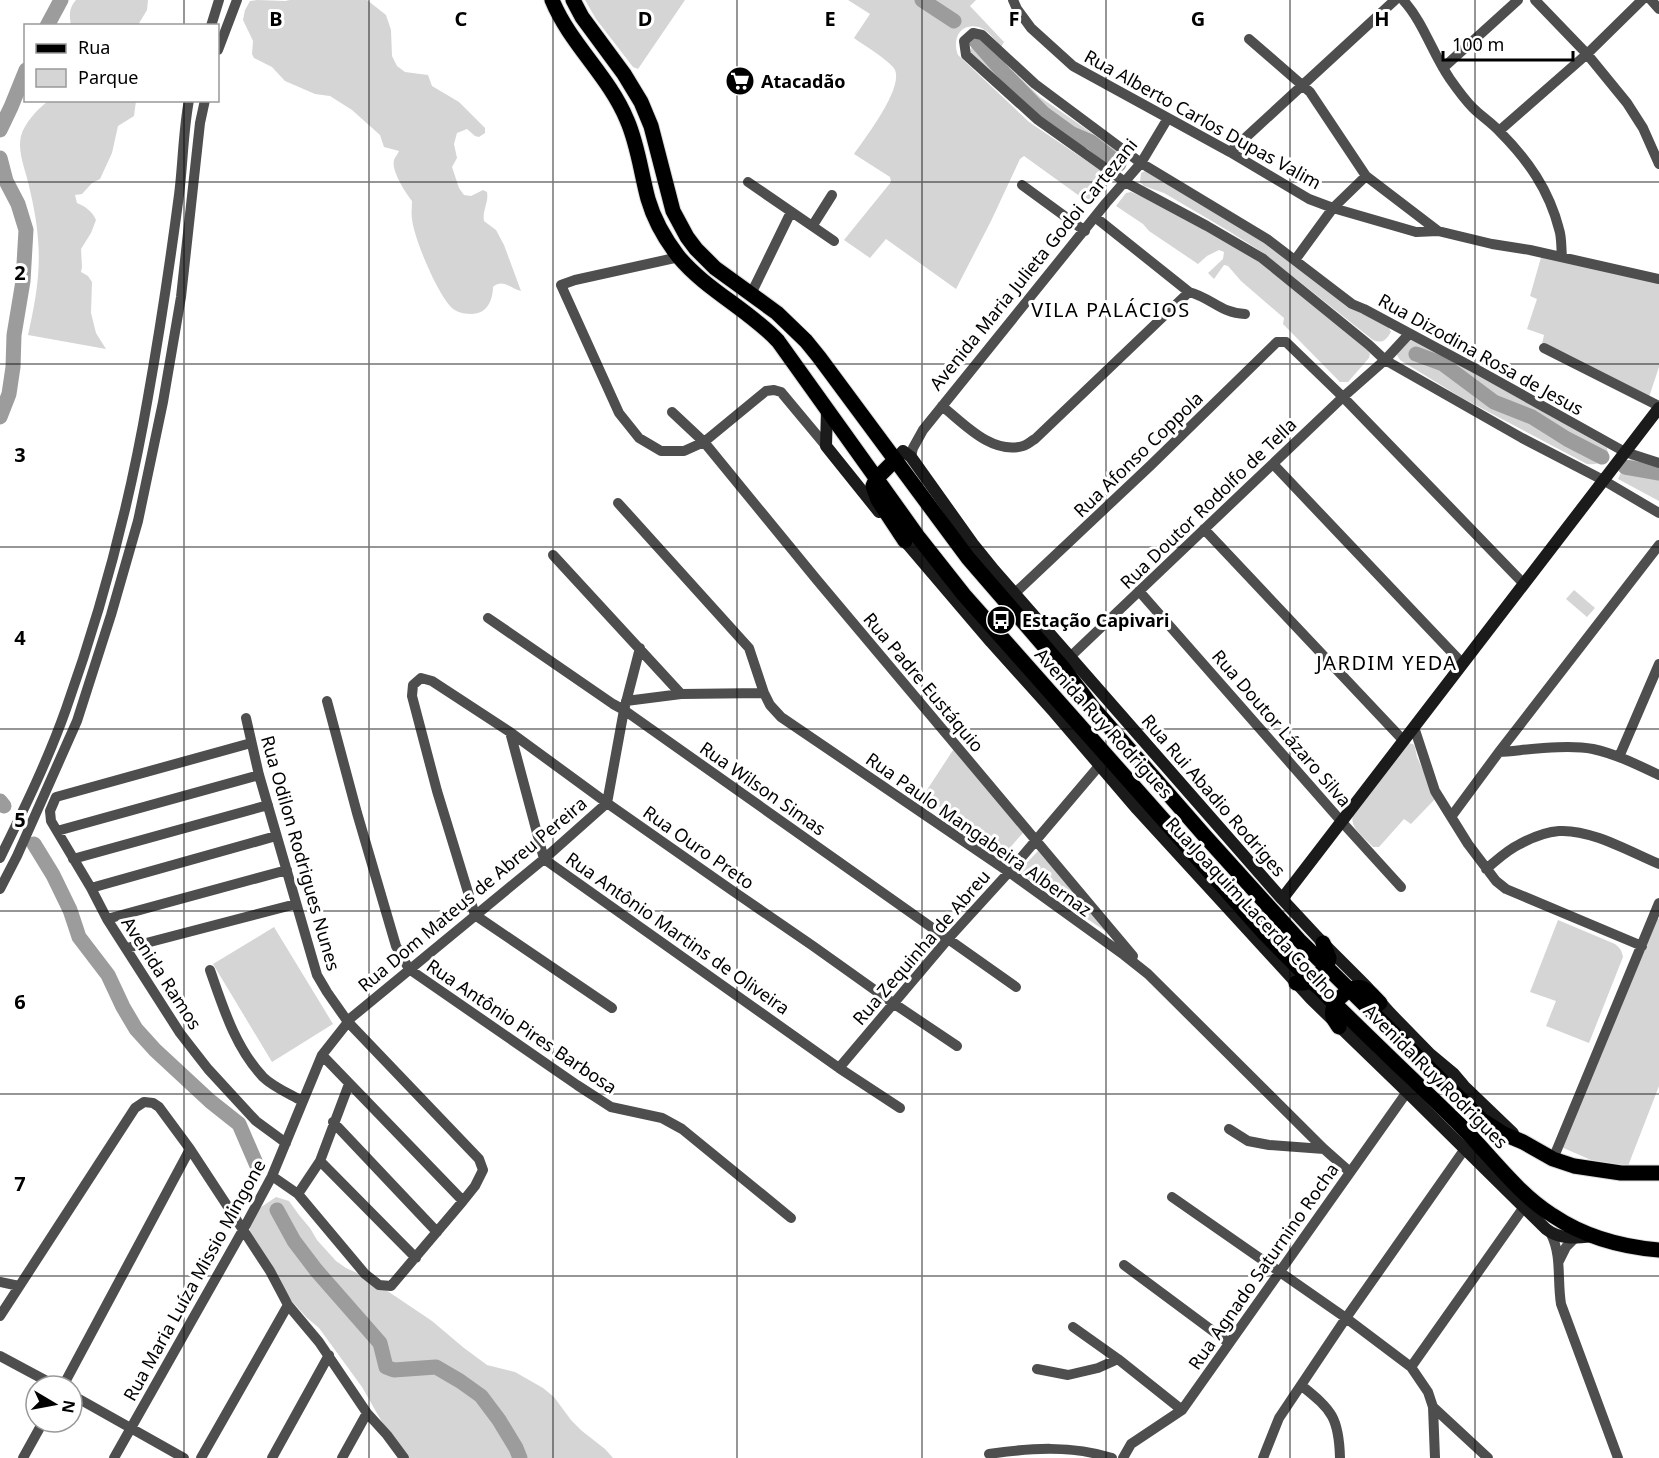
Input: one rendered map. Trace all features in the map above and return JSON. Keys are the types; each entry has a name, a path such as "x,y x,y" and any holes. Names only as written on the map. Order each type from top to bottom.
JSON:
{"main road":[{"name":"Avenida Ruy Rodrigues","path":"552,0 565,26 616,99 627,120 635,142 651,209 667,241 702,280 767,329 788,354 934,559 964,595 1263,932 1529,1197 1564,1223 1594,1235 1636,1247 1659,1250"},
{"name":"Avenida Ruy Rodrigues","path":"573,0 641,102 651,126 673,211 687,237 715,268 787,322 819,357 903,456 968,558 1064,669 1094,709 1263,901 1349,991 1482,1120 1553,1159 1574,1166 1621,1173 1659,1173"},
{"path":"903,456 876,479 873,486 878,500 905,541"},
{"path":"1296,983 1312,981 1326,967 1329,958 1323,944"},
{"path":"1339,1027 1333,1016 1333,1008 1335,1003 1349,991 1362,988 1380,1003"}],"street":[{"path":"212,24 219,0"},
{"path":"219,47 237,0"},
{"name":"Rua Alberto Carlos Dupas Valim","path":"1013,0 1031,28 1073,66 1230,152 1309,199 1416,232 1441,232 1659,279"},
{"path":"1230,152 1395,0"},
{"path":"1403,0 1415,15 1434,54 1460,93 1527,160 1553,210 1560,231 1562,257"},
{"path":"1443,68 1518,0"},
{"path":"1535,0 1587,54 1635,114 1659,164"},
{"path":"1499,131 1587,54 1642,0"},
{"path":"1651,0 1659,9"},
{"name":"Rua Dizodina Rosa de Jesus","path":"1125,182 1038,120 966,55 964,41 973,33 982,34 1035,84 1141,163 1267,239 1352,304 1479,370 1625,452 1659,463"},
{"path":"1249,39 1304,85 1320,105 1366,176 1441,232"},
{"path":"0,858 33,789 66,710 97,612 123,518 148,399 165,295 189,102"},
{"path":"0,889 77,721 138,520 163,402 181,297 200,123 205,102"},
{"name":"Avenida Maria Julieta Godoi Cartezani","path":"903,456 912,452 923,430 942,406 1141,163 1168,118"},
{"path":"1294,260 1333,208 1366,176"},
{"path":"748,182 834,241"},
{"path":"1125,182 1262,258 1385,360 1659,513"},
{"path":"1022,185 1084,231"},
{"path":"813,225 832,195"},
{"path":"751,294 791,212"},
{"path":"1095,217 1189,292 1202,296 1222,310 1245,314"},
{"path":"679,257 561,285 619,412 639,438 661,451 684,451 704,442 766,391 774,390 781,392 826,447"},
{"path":"942,406 989,443 1008,447 1024,446 1035,439 1189,292"},
{"name":"Rua Doutor Rodolfo de Tella","path":"1070,657 1343,397 1385,360 1409,334"},
{"name":"Rua Afonso Coppola","path":"1014,594 1277,342 1286,342 1343,397"},
{"path":"1282,899 1625,452 1658,403 1544,348"},
{"path":"1343,397 1524,584"},
{"path":"826,447 827,409"},
{"name":"Rua Padre Eustáquio","path":"672,412 704,442 824,589 1149,974"},
{"name":"Rua Joaquim Lacerda Coelho","path":"826,447 991,642 1208,888 1311,999 1551,1234"},
{"name":"Rua Rui Abadio Rodriges","path":"903,456 1014,594 1282,899 1429,1053 1453,1073 1494,1116 1523,1142"},
{"path":"1273,464 1462,663"},
{"name":"Rua Paulo Mangabeira Albernaz","path":"618,503 749,648 764,693 781,717 1009,872 1149,974 1208,1035 1350,1172"},
{"path":"1204,530 1404,740"},
{"path":"1450,817 1659,545"},
{"path":"553,555 681,694"},
{"name":"Rua Doutor Lázaro Silva","path":"1139,591 1401,887"},
{"name":"Rua Wilson Simas","path":"488,618 613,704 625,705 1017,987"},
{"name":"Rua Dom Mateus de Abreu Pereira","path":"348,1022 544,859 606,803 625,705 640,648"},
{"path":"1619,757 1659,664"},
{"name":"Rua Ouro Preto","path":"475,915 437,791 412,696 413,685 422,678 432,681 510,732 606,803 957,1046"},
{"path":"625,705 681,694 764,693"},
{"name":"Rua Antônio Pires Barbosa","path":"327,701 396,946 409,969 611,1107 670,1121 791,1218"},
{"name":"Rua Odilon Rodrigues Nunes","path":"246,718 259,775 317,975 348,1022 479,1160 483,1170 475,1186 463,1201"},
{"path":"1414,727 1435,792 1486,869 1506,889 1642,946"},
{"name":"Rua Antônio Martins de Oliveira","path":"510,732 544,859 839,1068 900,1108"},
{"path":"54,826 50,811 56,797 251,743"},
{"path":"50,747 63,753"},
{"path":"1499,752 1593,749 1619,757 1659,775"},
{"name":"Rua Zequinha de Abreu","path":"839,1068 1099,766"},
{"path":"31,822 54,826 259,775"},
{"path":"73,859 268,805"},
{"name":"Avenida Ramos","path":"54,826 107,919 180,1034 208,1069 256,1120 286,1143"},
{"path":"1486,869 1519,844 1559,831 1582,833 1659,864"},
{"path":"91,888 276,836"},
{"path":"107,919 287,870"},
{"path":"126,948 296,903"},
{"path":"1553,1159 1659,903"},
{"path":"475,915 612,1008"},
{"path":"210,970 229,1023 247,1056 265,1079 302,1101"},
{"name":"Rua Maria Luíza Missio Mingone","path":"114,1458 272,1176 322,1055 348,1022"},
{"path":"272,1176 298,1194 365,1274 379,1285 391,1286 463,1201 322,1055"},
{"path":"298,1194 320,1161 349,1084"},
{"name":"Rua Agnado Saturnino Rocha","path":"1123,1458 1131,1444 1182,1410 1407,1092"},
{"path":"0,1316 135,1108 144,1102 153,1103 159,1107 190,1149 270,1271 288,1305 309,1328 367,1413 404,1458"},
{"path":"333,1122 437,1232"},
{"path":"1229,1129 1248,1141 1324,1149"},
{"path":"69,1374 190,1149"},
{"path":"1263,1458 1279,1418 1464,1150"},
{"path":"320,1161 416,1258"},
{"path":"1172,1197 1346,1318 1411,1367 1428,1392 1433,1407 1435,1458"},
{"path":"1411,1367 1524,1208"},
{"path":"1551,1234 1565,1238 1594,1235"},
{"path":"1551,1234 1557,1245 1561,1304 1618,1458"},
{"path":"1559,1262 1566,1247 1575,1238"},
{"path":"1124,1265 1229,1343"},
{"path":"0,1282 19,1286"},
{"path":"201,1458 288,1305"},
{"path":"1073,1327 1118,1359 1182,1410"},
{"path":"272,1458 329,1355"},
{"path":"0,1356 34,1374"},
{"path":"1037,1369 1068,1375 1098,1368 1118,1359"},
{"path":"1302,1386 1326,1406 1334,1419 1338,1431 1340,1458"},
{"path":"84,1402 184,1458"},
{"path":"1433,1407 1488,1458"},
{"path":"342,1458 367,1413"},
{"path":"23,1458 36,1434"},
{"path":"989,1454 1016,1450 1068,1449 1094,1452 1112,1458"}],"green space":[{"path":"76,0 148,0 147,10 139,24 71,24 72,6"},
{"path":"367,0 386,15 391,30 392,56 397,66 405,72 428,75 432,86 459,102 485,128 485,133 479,137 467,129 457,133 454,144 457,158 452,167 459,188 464,195 471,196 483,190 487,192 484,221 496,230 504,245 521,291 500,284 493,287 490,303 482,311 475,314 465,313 452,308 440,291 417,240 412,219 412,201 395,170 394,160 399,151 384,147 380,135 352,110 330,96 315,94 285,81 272,67 254,58 253,41 243,20 250,1"},
{"path":"585,0 685,0 638,69 633,67 596,19"},
{"path":"848,0 976,0 970,6 1004,42 1001,47 982,28 966,27 957,38 958,55 1029,122 1103,172 1107,181 1102,194 1092,205 1024,156 1020,159 956,289 886,239 870,258 844,240 891,182 890,177 854,154 890,97 896,75 889,63 854,38 870,14"},
{"path":"978,41 984,43 1040,97 1126,157 1119,170 1052,125 970,53 972,45"},
{"path":"47,102 136,102 134,116 118,126 112,153 100,179 92,183 82,194 75,195 77,203 93,214 96,220 81,249 81,272 92,282 91,313 96,333 106,349 28,335 37,288 39,252 35,213 20,142 28,121"},
{"path":"1145,171 1262,239 1388,326 1391,332 1382,341 1373,340 1262,252 1164,193 1144,186 1140,182 1141,173"},
{"path":"1131,192 1158,203 1253,257 1367,350 1370,354 1369,358 1348,382 1340,382 1283,324 1284,318 1241,281 1228,266 1224,265 1214,279 1208,273 1223,259 1224,252 1219,250 1198,264 1116,206 1126,193"},
{"path":"1542,254 1659,281 1659,367 1647,403 1541,349 1544,335 1527,329 1537,299 1530,296"},
{"path":"1411,339 1607,448 1608,454 1599,463 1587,464 1462,398 1400,360 1397,355 1398,350"},
{"path":"1632,458 1659,467 1659,501 1618,479 1625,463"},
{"path":"1574,590 1595,608 1587,617 1566,599"},
{"path":"1408,743 1415,747 1435,799 1411,824 1404,819 1379,847 1373,847 1355,828 1353,815"},
{"path":"957,744 1029,826 1007,851 923,796"},
{"path":"1038,851 1111,935 1018,872"},
{"path":"1654,917 1659,919 1659,1086 1628,1166 1591,1160 1559,1146"},
{"path":"1558,920 1615,944 1623,955 1589,1043 1546,1026 1556,1001 1530,992"},
{"path":"274,927 333,1024 272,1062 213,964"},
{"path":"276,1197 289,1201 317,1240 336,1261 375,1281 432,1321 487,1365 515,1372 543,1388 554,1397 582,1431 613,1458 405,1458 362,1387 319,1328 288,1297 250,1239 250,1225 254,1212"}],"waterway":[{"path":"48,24 61,0"},
{"path":"922,0 954,21"},
{"path":"975,40 1043,113 1072,134 1091,142 1119,164"},
{"path":"0,130 24,75"},
{"path":"0,158 6,181 18,204 26,230 23,281 14,335 13,367 9,394 0,417"},
{"path":"1416,354 1443,364 1494,402 1532,417 1602,457"},
{"path":"1625,467 1659,473"},
{"path":"0,801 4,806"},
{"path":"34,844 53,875 70,910 79,937 108,975 136,1029 155,1050 210,1101 239,1124 258,1168"},
{"path":"277,1210 294,1241 316,1270 380,1343 386,1367 394,1370 436,1367 460,1381 481,1396 499,1420 520,1458"}],"place":[{"name":"Atacadão","path":"740,81"},
{"name":"Estação Capivari","path":"1001,620"}],"district":[{"name":"VILA PALÁCIOS","path":"1111,309"},
{"name":"JARDIM YEDA","path":"1387,662"}]}
